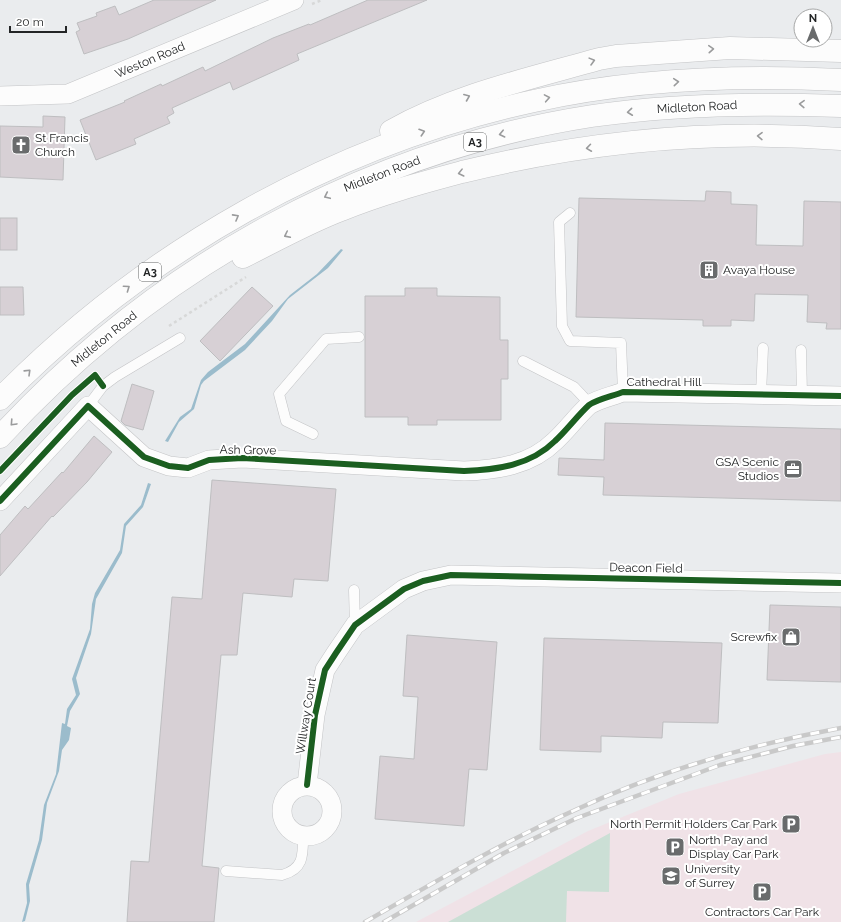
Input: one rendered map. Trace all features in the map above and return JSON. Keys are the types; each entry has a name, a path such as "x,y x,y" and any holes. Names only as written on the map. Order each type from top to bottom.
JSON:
{"highway":[{"path":"320,172 413,119 481,91 599,59 616,56 730,48 841,51"},
{"name":"Midleton Road","path":"0,399 60,341 131,285 179,251 228,221 320,172 363,153 490,111 552,97 621,87 691,81 768,78 832,79"},
{"name":"Midleton Road","path":"0,438 78,359 147,305 212,260 303,208 399,166 479,141 552,124 627,112 726,105 784,104 841,106"},
{"path":"147,305 340,210 413,185 513,160 587,148 690,138 751,136 841,139"}],"street":[{"name":"Weston Road","path":"0,96 68,94 294,0"},
{"name":"Cathedral Hill","path":"464,471 492,470 519,463 539,453 554,442 590,404 623,392 841,396"},
{"name":"Ash Grove","path":"88,406 144,457 169,466 188,468 209,460 242,458 464,471"},
{"path":"0,501 88,406"},
{"name":"Deacon Field","path":"451,575 841,583"},
{"name":"Willway Court","path":"307,785 315,715 325,670 355,625 404,589 423,581 451,575"},
{"path":"307,785 322,790 332,803 333,811 331,819 322,832 314,835 303,836 290,830 285,823 282,815 282,806 285,798 291,791 307,785"}],"lane":[{"path":"570,213 559,222 562,326 570,341 620,343 623,392"},
{"path":"313,434 286,421 279,394 326,339 359,337"},
{"path":"88,406 104,386 115,377 180,338"},
{"path":"761,394 764,348"},
{"path":"801,350 802,395"},
{"path":"523,361 574,387 590,404"},
{"path":"354,590 355,625"},
{"path":"226,871 282,875 289,873 296,868 303,857 303,836"}],"path":[{"path":"165,329 251,274"}],"shaded area":[{"name":"University of Surrey","path":"841,752 841,922 416,922 588,831 679,794 825,754"}],"green space":[{"path":"610,833 609,892 567,891 566,922 448,922"}],"water":[{"path":"341,249 343,250 328,268 288,299 272,321 245,350 204,381 201,385 194,409 179,422 168,442 165,441 180,417 191,409 201,380 208,372 245,344 290,295 317,274"},
{"path":"148,483 151,484 143,507 126,526 122,553 96,599 91,634 76,678 80,694 70,711 67,726 71,728 69,740 62,750 59,771 47,803 42,840 29,885 30,901 25,921 22,922 27,903 26,884 39,840 44,805 56,774 62,723 65,724 67,709 76,695 72,679 90,629 92,604 95,593 120,550 124,524 141,505"}],"building":[{"path":"154,0 216,0 128,39 84,54 76,32 80,30 77,23 97,16 96,13 115,6 119,15"},
{"path":"368,0 427,0 297,54 299,60 233,90 230,82 172,108 174,113 167,117 170,123 134,139 136,144 96,160 80,120 125,102 124,101 161,84 162,86 203,67 205,71 273,38 309,24 310,25"},
{"path":"43,116 65,117 63,180 0,177 0,126 43,127"},
{"name":"Avaya House","path":"706,191 731,192 731,204 757,205 756,245 803,246 804,201 841,202 841,329 826,329 827,323 807,322 808,295 755,294 754,321 731,320 731,326 703,326 703,320 576,317 579,198 705,201"},
{"path":"0,218 17,218 17,250 0,250"},
{"path":"0,287 23,287 24,315 0,315"},
{"path":"252,287 273,306 220,361 200,341"},
{"path":"405,288 437,288 437,296 500,297 500,340 508,340 508,379 501,379 501,420 437,420 437,425 408,425 408,417 365,417 365,296 405,296"},
{"path":"132,384 154,391 143,430 125,425 121,421"},
{"path":"605,423 841,429 841,501 603,495 604,477 558,475 559,458 604,460"},
{"path":"94,436 112,452 87,482 53,517 52,516 0,576 0,535 25,506 28,509 62,472 63,473"},
{"path":"212,480 336,489 328,581 294,579 292,597 243,593 237,655 221,655 202,866 219,868 214,922 127,922 131,861 149,862 172,597 202,599"},
{"path":"770,605 841,607 841,682 767,680"},
{"path":"407,635 497,642 487,770 469,769 464,826 375,819 380,756 414,759 418,697 403,696"},
{"path":"544,638 722,643 718,723 663,722 662,738 601,736 601,752 540,750"}],"railway":[{"path":"365,922 493,850 546,823 605,797 671,772 738,751 841,728"},
{"path":"384,922 504,853 577,818 720,765 793,746 841,737"}],"cycle path":[{"path":"0,471 72,395 95,375 103,386"},
{"path":"0,501 88,406 144,457 169,466 188,468 209,460 242,458 464,471 513,465 535,456 555,441 589,405 601,399 623,392 841,396"},
{"path":"307,785 315,715 325,670 355,625 404,589 423,581 451,575 841,583"}],"place":[{"name":"St Francis Church","path":"21,145"},
{"name":"Avaya House","path":"709,270"},
{"name":"GSA Scenic Studios","path":"793,469"},
{"name":"Screwfix","path":"791,637"},
{"name":"North Permit Holders Car Park","path":"791,824"},
{"name":"North Pay and Display Car Park","path":"675,847"},
{"name":"University of Surrey","path":"671,876"},
{"name":"Contractors Car Park","path":"762,892"}]}
